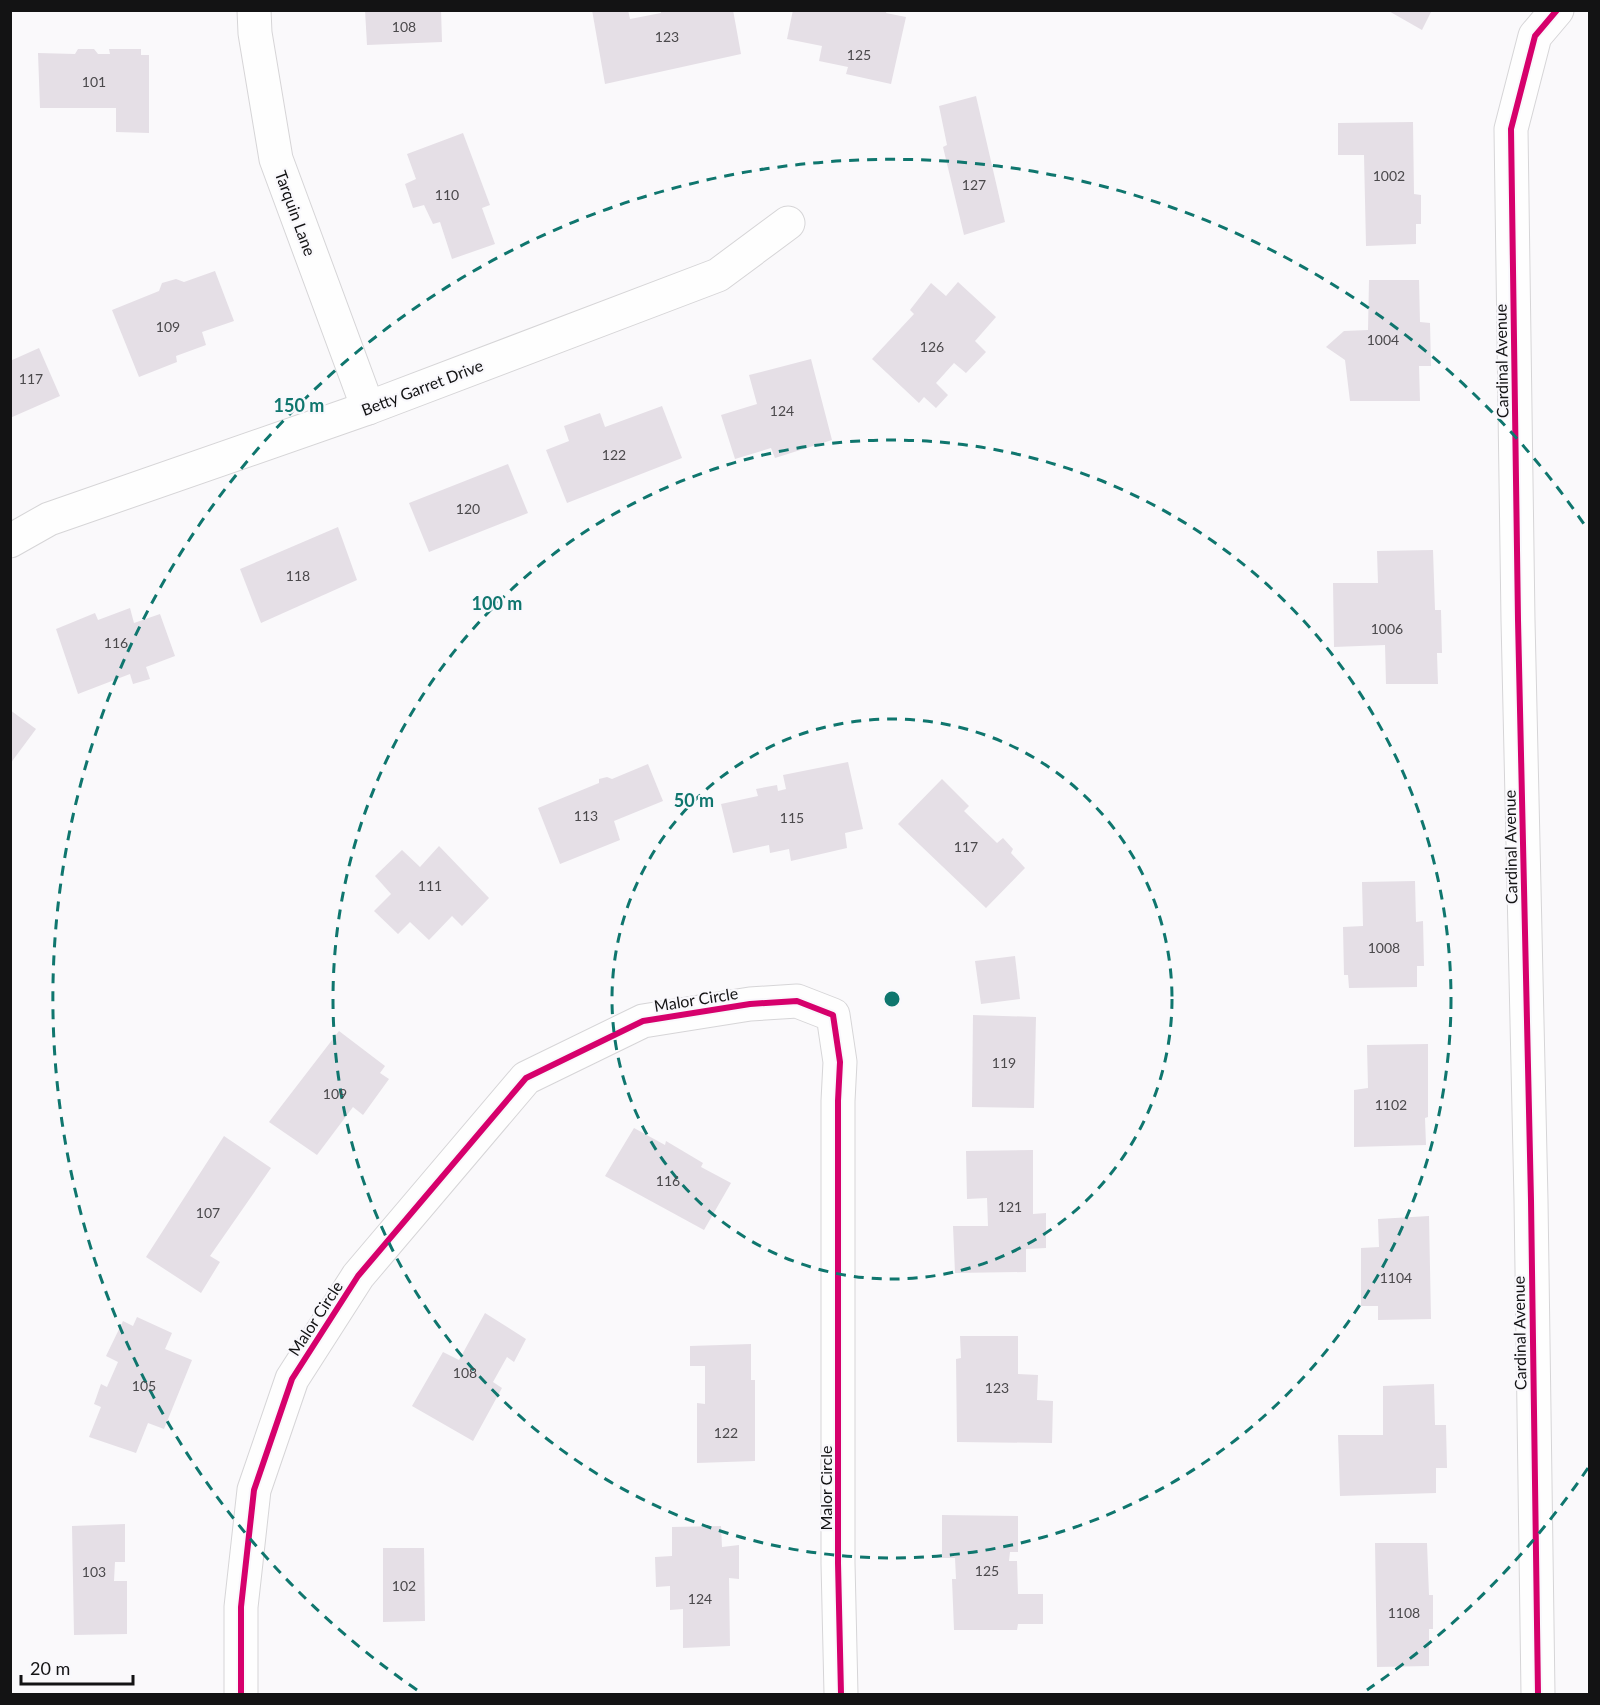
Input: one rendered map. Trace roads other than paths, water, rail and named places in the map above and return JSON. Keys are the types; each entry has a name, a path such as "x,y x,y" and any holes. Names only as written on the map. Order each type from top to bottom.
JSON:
{"street":[{"name":"Tarquin Lane","path":"254,10 255,33 276,159 368,408"},
{"name":"Cardinal Avenue","path":"1538,1695 1511,129 1535,36 1557,10"},
{"name":"Betty Garret Drive","path":"10,541 49,519 368,408 718,275 788,223"},
{"name":"Malor Circle","path":"241,1695 241,1607 255,1490 292,1379 358,1276 526,1078 643,1021 750,1004 797,1001 832,1015 840,1062 838,1101 838,1563 841,1695"}]}
